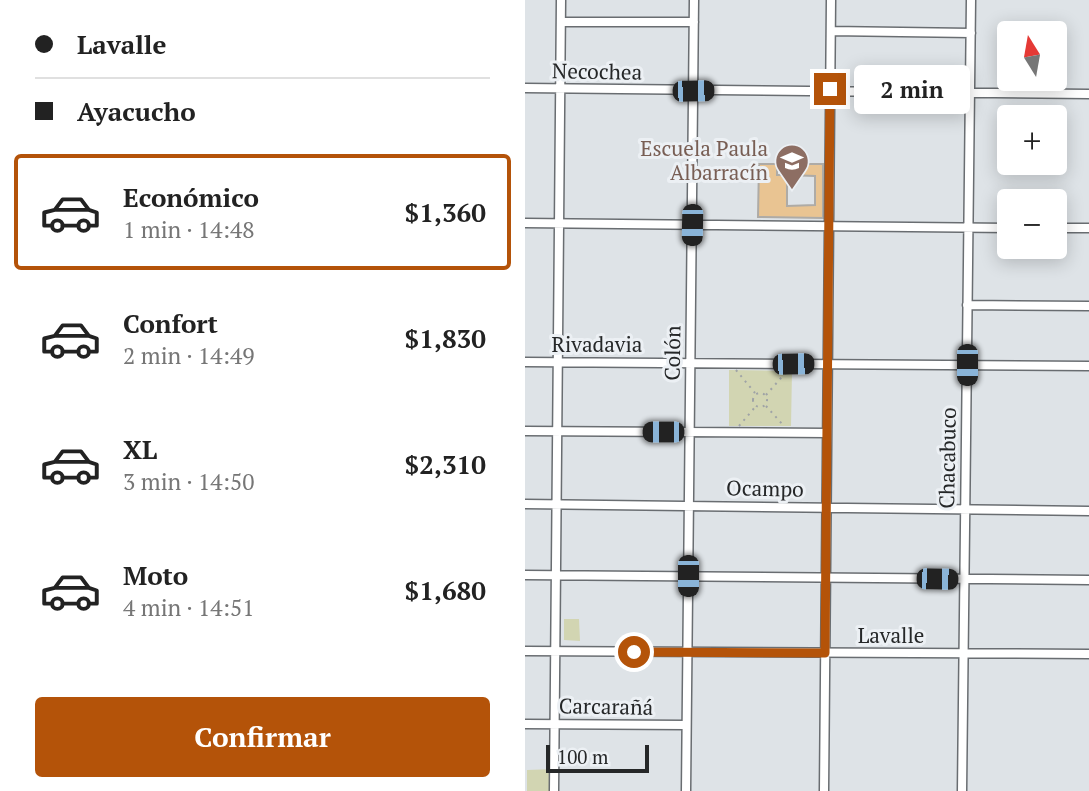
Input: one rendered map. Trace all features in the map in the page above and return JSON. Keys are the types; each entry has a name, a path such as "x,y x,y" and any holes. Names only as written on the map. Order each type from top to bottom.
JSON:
{"street":[{"path":"554,791 561,0"},
{"name":"Colón","path":"686,791 694,0"},
{"path":"824,791 831,0"},
{"name":"Chacabuco","path":"962,791 971,0"},
{"path":"561,22 694,22"},
{"path":"831,31 971,33"},
{"name":"Necochea","path":"525,88 693,91 830,89 1089,94"},
{"path":"525,223 997,228"},
{"path":"1067,228 1089,228"},
{"path":"968,305 1089,306"},
{"name":"Rivadavia","path":"525,362 1089,366"},
{"path":"525,431 827,433"},
{"name":"Ocampo","path":"525,504 1089,511"},
{"path":"525,575 1089,580"},
{"name":"Lavalle","path":"525,650 1089,654"},
{"name":"Carcarañá","path":"525,724 686,725"}],"path":[{"path":"731,364 756,394 766,395"},
{"path":"765,405 766,395 793,364"},
{"path":"756,394 754,400 757,406"},
{"path":"731,433 757,406 765,405"},
{"path":"765,405 791,433"}],"green space":[{"path":"729,370 792,371 791,426 729,426"},
{"path":"564,619 579,619 580,641 564,640"},
{"path":"554,769 554,791 527,791 527,770"}],"building":[{"name":"Escuela Paula Albarracín","path":"759,164 777,164 777,175 787,175 788,164 823,164 823,218 758,217","holes":["787,175 815,176 815,205 787,206"]}],"place":[{"name":"Escuela Paula Albarracín","path":"792,191"}],"route":[{"path":"634,652 825,653 830,89"}]}
